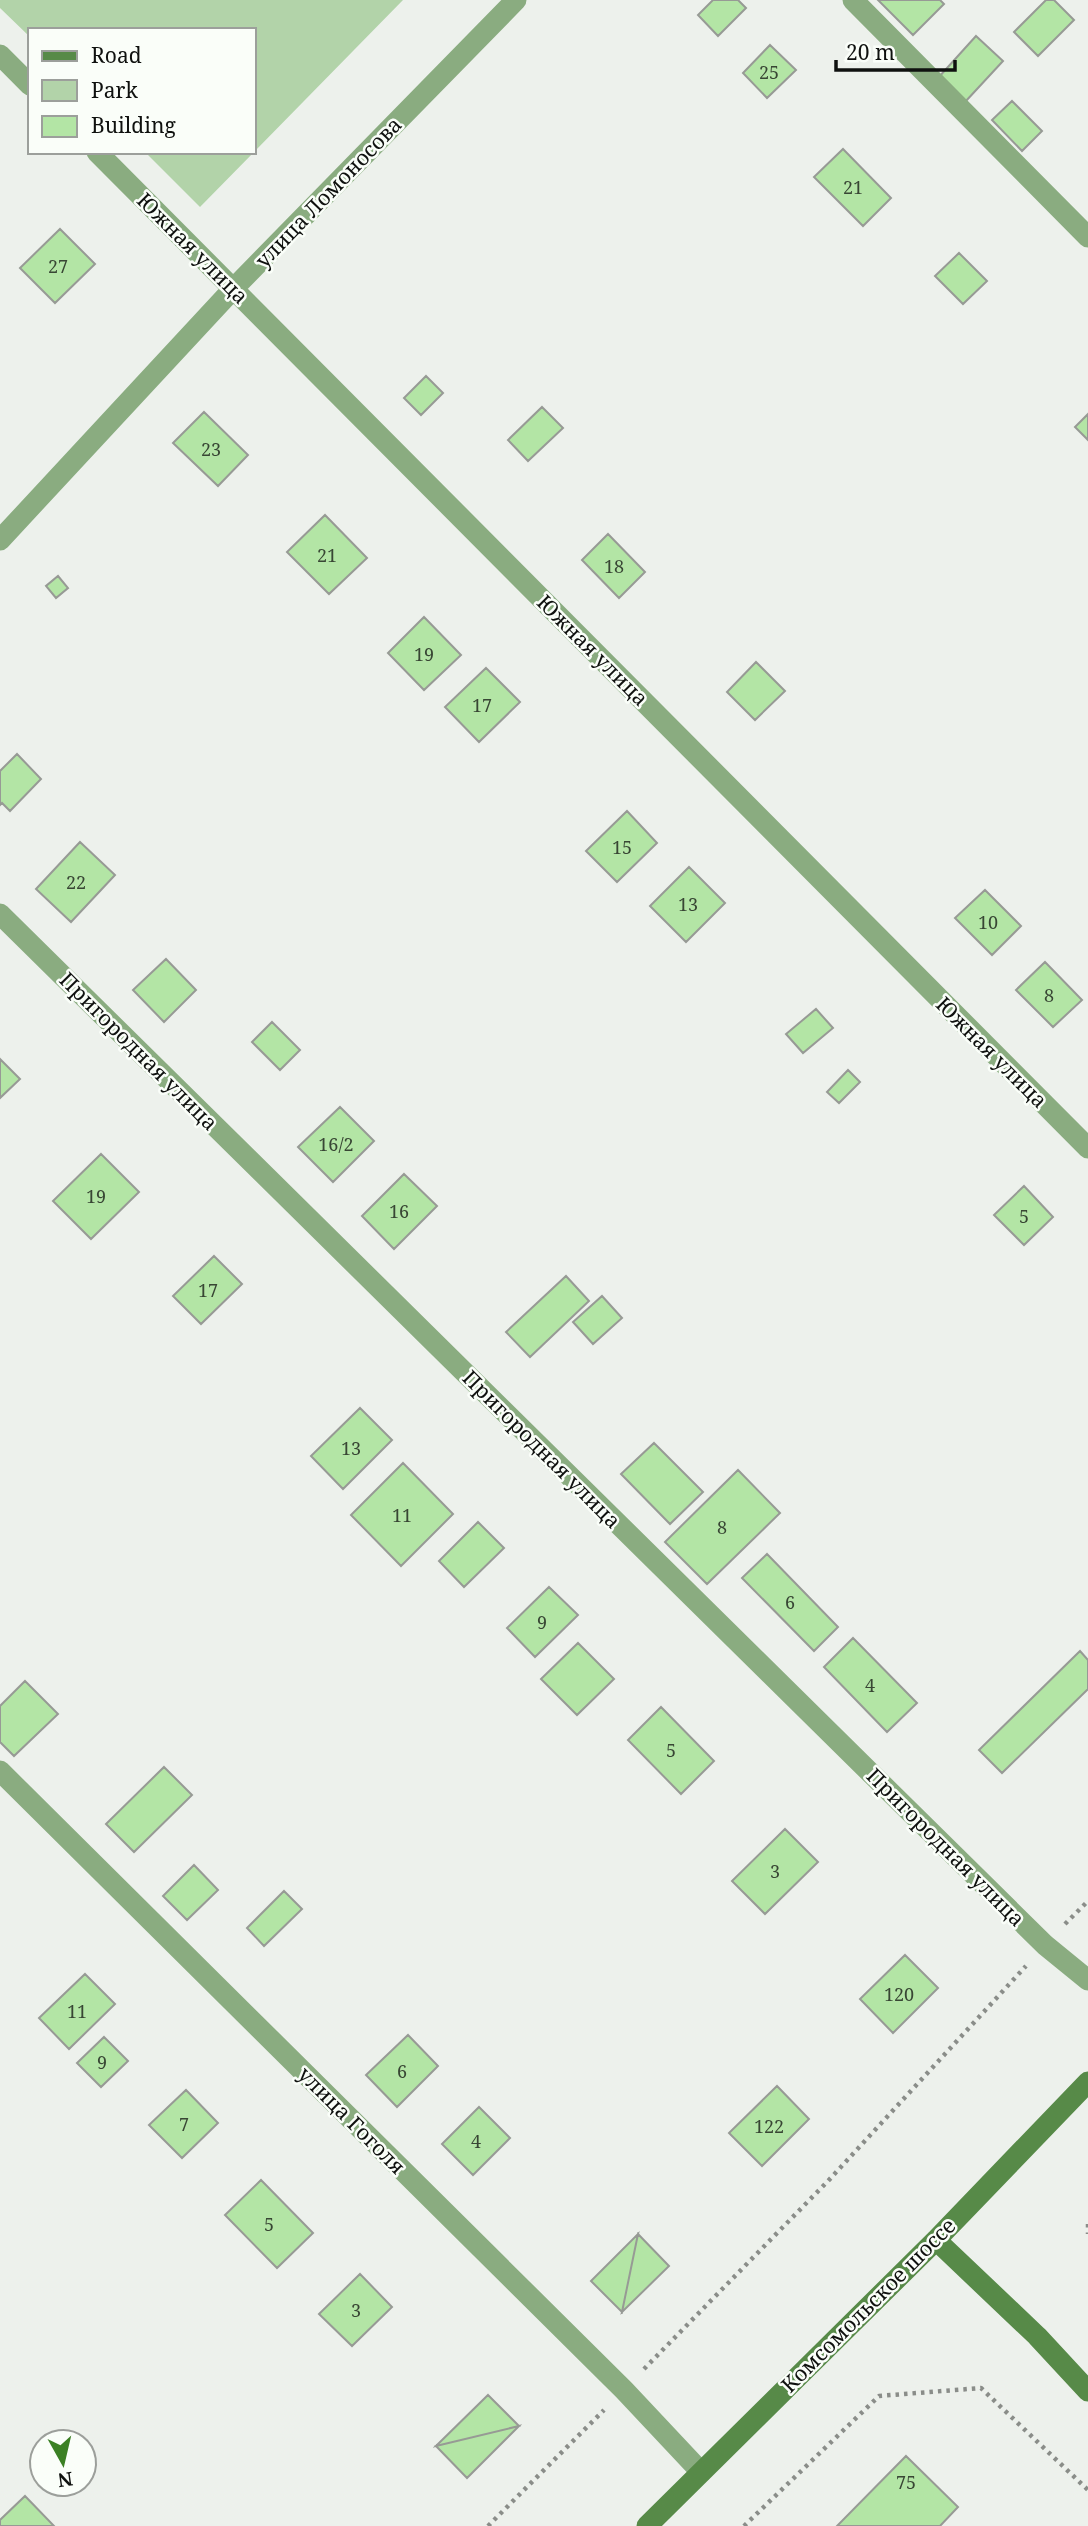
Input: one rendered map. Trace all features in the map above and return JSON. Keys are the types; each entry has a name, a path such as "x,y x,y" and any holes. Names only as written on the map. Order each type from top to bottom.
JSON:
{"main road":[{"name":"Комсомольское шоссе","path":"647,2526 936,2240 1088,2082"},
{"path":"936,2240 1037,2336 1088,2390"}],"street":[{"name":"улица Ломоносова","path":"0,540 233,289 516,0"},
{"path":"853,0 1088,237"},
{"path":"0,55 28,83"},
{"name":"Южная улица","path":"99,154 1088,1148"},
{"name":"Пригородная улица","path":"0,914 1045,1945 1088,1980"},
{"name":"улица Гоголя","path":"0,1771 624,2390 701,2472"}],"path":[{"path":"488,2526 828,2181 1088,1901"},
{"path":"1088,2224 1088,2234"},
{"path":"744,2526 879,2396 981,2388 1088,2490"}],"green space":[{"path":"0,0 403,0 256,150 256,28 28,28 28,35 0,8"},
{"path":"147,154 252,154 200,207"}],"building":[{"path":"713,0 738,0 746,8 718,36 698,15"},
{"path":"878,0 940,0 944,4 913,35"},
{"path":"1046,0 1054,0 1074,20 1038,56 1014,32"},
{"path":"976,36 1003,61 965,102 938,78"},
{"path":"770,45 796,70 767,98 743,73"},
{"path":"1012,101 1042,131 1022,151 992,120"},
{"path":"843,149 891,198 863,226 814,177"},
{"path":"60,229 95,264 55,303 20,268"},
{"path":"959,253 987,281 963,304 935,276"},
{"path":"426,376 443,393 421,415 404,398"},
{"path":"542,407 563,428 528,461 508,440"},
{"path":"204,412 248,455 218,486 173,443"},
{"path":"1088,414 1088,440 1075,427"},
{"path":"325,515 367,558 329,594 287,552"},
{"path":"608,534 645,572 619,598 582,560"},
{"path":"58,576 68,588 56,598 46,586"},
{"path":"424,617 461,655 424,690 388,653"},
{"path":"756,662 785,691 755,720 727,692"},
{"path":"486,668 520,702 479,742 445,707"},
{"path":"17,754 41,779 10,811 2,803 0,805 0,771"},
{"path":"627,811 657,843 617,882 586,851"},
{"path":"80,842 115,875 71,922 36,889"},
{"path":"689,867 725,903 686,942 650,906"},
{"path":"985,890 1021,926 992,955 955,918"},
{"path":"166,959 196,990 164,1022 133,990"},
{"path":"1045,962 1082,1000 1053,1027 1016,990"},
{"path":"816,1009 833,1028 803,1053 786,1034"},
{"path":"272,1022 300,1050 280,1070 252,1042"},
{"path":"0,1059 20,1079 0,1098"},
{"path":"848,1070 860,1082 839,1103 827,1092"},
{"path":"340,1107 374,1141 333,1182 298,1147"},
{"path":"101,1154 139,1192 91,1239 53,1201"},
{"path":"404,1174 437,1206 394,1249 362,1216"},
{"path":"1024,1186 1053,1217 1024,1245 994,1215"},
{"path":"214,1256 242,1284 201,1324 173,1296"},
{"path":"566,1276 589,1301 530,1357 506,1332"},
{"path":"602,1296 622,1318 593,1344 573,1322"},
{"path":"360,1408 392,1440 343,1489 311,1456"},
{"path":"654,1443 703,1492 670,1524 621,1474"},
{"path":"403,1463 453,1514 401,1566 351,1515"},
{"path":"738,1470 780,1513 707,1584 665,1542"},
{"path":"478,1522 504,1548 464,1587 439,1561"},
{"path":"767,1554 838,1627 814,1651 742,1578"},
{"path":"549,1587 578,1615 535,1657 507,1628"},
{"path":"853,1638 917,1703 887,1732 824,1667"},
{"path":"578,1643 614,1679 577,1715 541,1679"},
{"path":"1080,1651 1088,1660 1088,1689 1002,1773 979,1750"},
{"path":"25,1681 58,1714 14,1756 0,1742 0,1706"},
{"path":"661,1707 714,1761 681,1794 628,1740"},
{"path":"164,1767 192,1795 134,1852 106,1824"},
{"path":"785,1829 818,1862 765,1914 732,1881"},
{"path":"194,1865 218,1890 187,1920 163,1896"},
{"path":"284,1891 302,1909 264,1946 247,1928"},
{"path":"905,1955 938,1988 893,2033 860,1999"},
{"path":"85,1974 115,2004 69,2049 39,2018"},
{"path":"408,2035 438,2066 397,2107 366,2075"},
{"path":"104,2037 128,2061 101,2087 77,2063"},
{"path":"777,2086 809,2119 762,2166 729,2133"},
{"path":"186,2090 218,2123 182,2158 149,2125"},
{"path":"479,2107 510,2138 473,2175 442,2144"},
{"path":"261,2180 313,2233 277,2268 225,2215"},
{"path":"638,2234 669,2266 622,2312"},
{"path":"638,2234 622,2312 591,2281"},
{"path":"360,2274 392,2307 352,2346 319,2314"},
{"path":"488,2395 519,2426 436,2446"},
{"path":"519,2426 467,2478 436,2446"},
{"path":"906,2456 958,2507 940,2526 837,2526"},
{"path":"25,2496 54,2526 0,2526 0,2520"}]}
